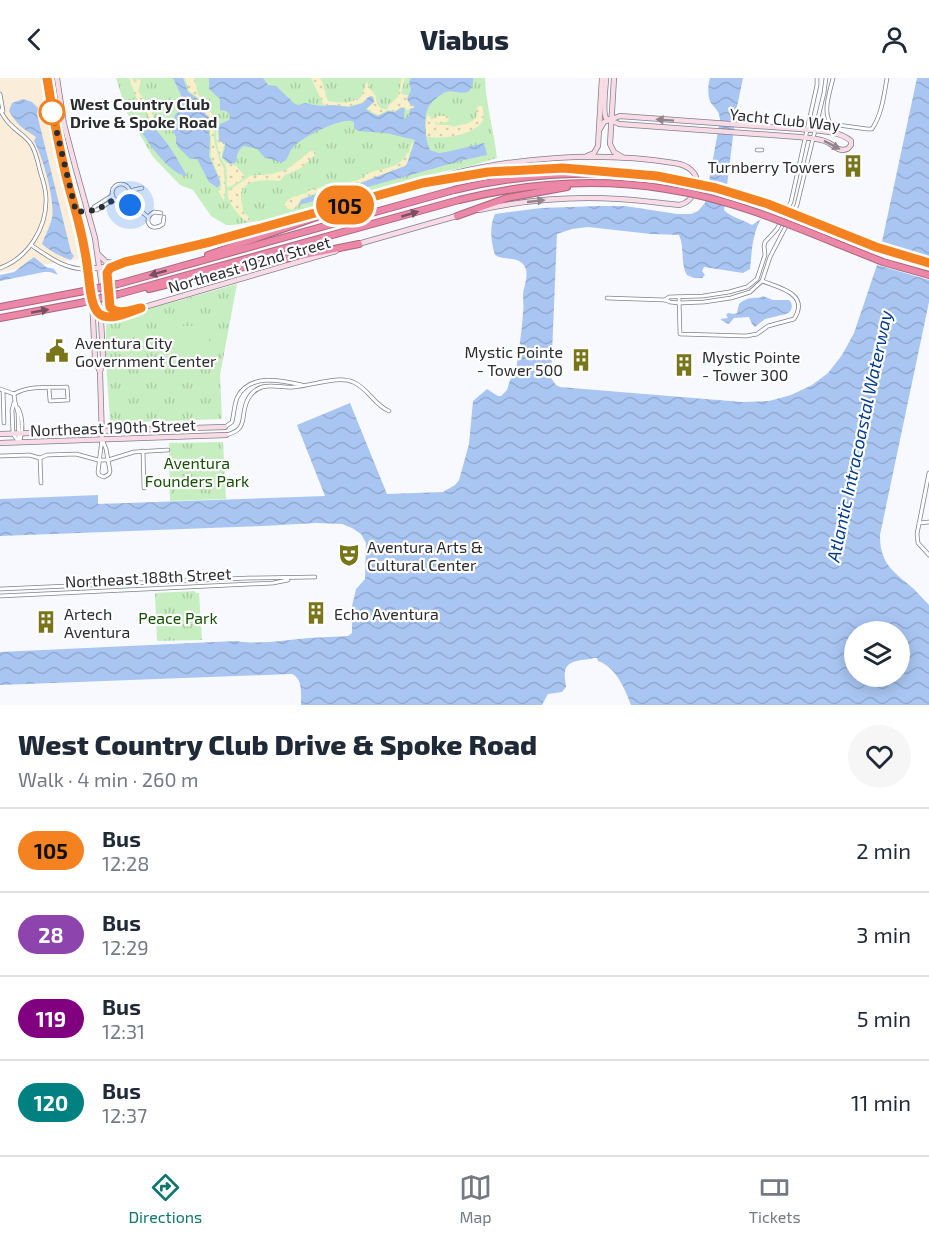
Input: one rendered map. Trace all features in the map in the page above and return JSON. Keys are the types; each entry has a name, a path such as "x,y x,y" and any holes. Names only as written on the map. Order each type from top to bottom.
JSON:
{"highway":[{"path":"423,183 488,172 530,169 563,168 598,172"},
{"path":"0,307 118,284 476,185 542,174 627,173 709,186 746,196 876,247 929,263"},
{"path":"458,216 507,198 589,183"},
{"path":"0,318 131,291 470,197 535,186 589,183 629,184 716,199 753,210 869,257 929,275"},
{"path":"185,265 218,251 377,196"},
{"path":"131,291 156,288 210,274 359,244"}],"street":[{"path":"46,78 88,269 95,359 100,372"},
{"path":"57,78 64,124 90,210 104,300 103,358 100,372 102,439 98,460 99,475 104,477 110,471 102,439"},
{"path":"604,78 604,114 607,119 612,120"},
{"path":"578,157 590,155 596,151 598,146 604,78"},
{"path":"614,78 610,142 612,151 619,156 631,159"},
{"path":"665,300 669,297 703,296 747,287 757,279 765,255 765,242 777,229 791,202 818,83 817,78"},
{"path":"607,298 665,300 679,303 704,302 731,298 750,292 762,281 770,257 797,205 826,78"},
{"path":"833,78 826,117 831,124 867,129 872,129 880,111 887,78"},
{"path":"818,83 826,84"},
{"path":"0,94 1,106 9,124 32,145 46,199 45,215 31,245 19,258 0,268"},
{"name":"Yacht Club Way","path":"620,116 807,130 849,138 851,145 848,149 842,150 830,143 813,138 619,124 612,120 620,116"},
{"path":"600,129 602,123 612,120"},
{"path":"60,148 70,146"},
{"name":"Northeast 192nd Street","path":"31,245 63,265 77,269 100,268 210,242 447,176 534,160 578,157 631,159 675,164 689,168 695,174 696,189 692,199 679,205 618,199 551,200 509,205 458,216 115,316 102,315"},
{"path":"799,167 806,170"},
{"path":"134,205 125,186 119,185 114,188 114,197 118,202 125,201 134,205 148,217 149,224 156,228 163,224 162,215 154,212 148,217"},
{"path":"129,191 142,188"},
{"path":"76,212 97,210 114,197"},
{"path":"125,201 129,197"},
{"path":"791,202 797,205"},
{"path":"777,229 783,232"},
{"path":"98,254 108,263 125,262"},
{"path":"765,255 770,257"},
{"path":"125,262 110,268 107,273 110,307 118,313 141,308"},
{"path":"679,297 680,334 746,336 757,334 768,326 794,319 799,312 799,303 795,296 757,279"},
{"path":"92,300 102,315"},
{"path":"102,341 109,316"},
{"path":"225,426 232,422 234,406 239,395 251,384 270,379 307,386"},
{"path":"226,435 235,432 243,423 244,407 251,393 258,388 273,385 292,387 340,379 351,381 364,389 382,408 389,411"},
{"path":"4,423 1,390 14,394 28,389 68,387 68,400 50,401 49,388"},
{"path":"14,394 15,402 21,413 19,442"},
{"path":"15,402 12,410 19,442"},
{"name":"Northeast 190th Street","path":"0,434 225,426"},
{"path":"174,437 175,428"},
{"name":"Northeast 190th Street","path":"0,443 226,435"},
{"path":"0,456 29,455 40,458 47,455 76,454 98,460 108,460 134,452 168,450"},
{"path":"143,451 144,488"},
{"path":"40,458 41,483"},
{"path":"929,473 917,540 929,555"},
{"path":"919,523 929,522"},
{"name":"Northeast 188th Street","path":"0,589 315,577"},
{"name":"Northeast 188th Street","path":"0,596 273,583 296,578"}],"shaded area":[{"path":"0,78 41,78 44,103 79,259 0,272"}],"green space":[{"path":"116,78 485,78 497,158 276,218 226,225 211,216 193,190 180,185 153,157 127,113"},
{"name":"Aventura Founders Park","path":"237,284 220,375 222,419 112,423 106,362 106,323 109,320"},
{"path":"183,314 183,326 194,326 215,346 217,368 161,370 159,367 157,326 161,325 160,315"},
{"name":"Aventura Founders Park","path":"223,442 226,499 170,501 169,443"},
{"name":"Peace Park","path":"195,591 199,593 202,640 157,641 155,593"}],"sand":[{"path":"129,78 132,78 135,83 137,79 141,80 138,91 150,105 154,120 148,117 147,110 138,100"},
{"path":"185,78 194,78 198,94 213,115 214,140 224,169 224,201 218,191 221,183 211,156 209,116 200,99 189,91"},
{"path":"311,78 320,78 328,101 341,102 353,101 361,97 367,81 379,106 382,109 388,109 388,106 398,97 402,78 405,78 401,92 403,95 408,95 408,102 415,107 406,110 405,107 401,107 395,111 388,110 378,115 367,109 375,101 371,96 361,103 350,106 324,105"},
{"path":"482,106 484,118 474,129 448,137 426,136 428,114 432,120 435,116 447,116 449,120 447,122 434,123 439,125 449,125 454,127 475,119 476,109"},
{"path":"217,124 219,124 217,129 219,141 225,145 222,159 236,166 245,176 229,187 227,186 226,166 221,158 217,145 216,132"},
{"path":"414,141 405,166 347,188 313,194 301,199 291,210 284,206 289,199 311,190 356,181 370,173 397,164 405,158"},
{"path":"311,151 316,154 301,168 285,175 280,181 252,182 243,188 241,195 243,212 251,220 243,219 230,202 228,191 250,176 286,170"}],"water":[{"path":"173,78 183,78 188,92 200,101 209,117 207,128 210,137 209,156 220,181 218,188 209,182 197,159 190,159 176,143 172,129 175,115 180,111 181,95"},
{"path":"209,78 263,78 268,85 276,86 299,105 304,103 349,107 363,103 371,96 374,102 366,109 371,113 378,116 388,111 395,112 404,108 404,119 409,116 410,109 415,107 407,99 411,90 409,82 411,78 473,78 469,91 446,92 431,103 425,123 426,135 430,150 439,153 484,143 487,155 299,205 301,200 313,195 347,188 405,166 415,140 386,133 358,131 354,128 352,121 346,121 330,125 305,138 293,147 283,162 265,158 257,149 244,146 237,155 236,162 230,164 222,157 225,143 219,141 219,127 220,124 229,120 230,115 220,110 220,99 209,89"},
{"name":"Atlantic Intracoastal Waterway","path":"710,78 743,78 736,112 724,210 752,225 761,219 754,237 750,269 743,273 704,267 702,271 705,275 702,278 687,275 679,235 588,227 557,234 551,378 560,387 742,402 769,401 791,395 812,385 828,373 842,355 854,333 877,265 917,78 929,78 929,302 880,544 887,564 929,605 929,705 631,705 615,673 597,658 569,664 565,674 566,687 562,692 548,694 542,705 301,705 300,683 292,674 0,685 0,652 236,641 264,642 348,636 352,633 352,606 356,589 365,579 366,543 361,534 342,524 316,523 0,536 0,499 98,495 98,504 325,496 297,425 350,403 387,494 443,492 459,480 469,444 473,401 487,389 501,396 516,373 526,270 519,261 495,255 491,234 495,214 541,208 599,206 625,206 677,214 691,214 698,211 705,203 720,120 718,112 711,103 708,90"},
{"path":"23,99 32,102 38,108 37,114 71,252 74,256 71,260 42,244 52,218 52,200 48,178 34,141 36,137 19,125 9,111 12,103"},
{"path":"144,125 163,137 187,176 174,171 161,158 141,130"},
{"path":"34,257 46,267 54,269 58,275 44,272 0,281 0,275 14,272"},
{"path":"763,296 773,300 789,300 791,310 786,314 765,319 755,327 749,317 734,318 728,324 721,320 728,318 726,315 728,313 737,313 739,304 743,301"}],"pier":[{"path":"879,242 929,257 929,268 877,252"},
{"path":"877,253 929,269 929,280 874,264"}],"bus line":[{"name":"105","path":"47,78 53,118 79,221 92,300 100,315 115,316 141,308 118,313 110,307 106,279 108,270 125,262 210,242 423,183 488,172 530,169 563,168 642,175 709,186 761,201 869,245 929,263"}],"place":[{"name":"West Country Club Drive & Spoke Road","path":"52,112"},
{"name":"Turnberry Towers","path":"853,166"},
{"name":"Aventura City Government Center","path":"57,351"},
{"name":"Mystic Pointe - Tower 500","path":"581,360"},
{"name":"Mystic Pointe - Tower 300","path":"684,365"},
{"name":"Aventura Arts & Cultural Center","path":"349,555"},
{"name":"Echo Aventura","path":"316,613"},
{"name":"Artech Aventura","path":"46,622"}],"route":[{"path":"52,112 76,212 97,210 115,199 118,202 125,201 130,205"}]}
